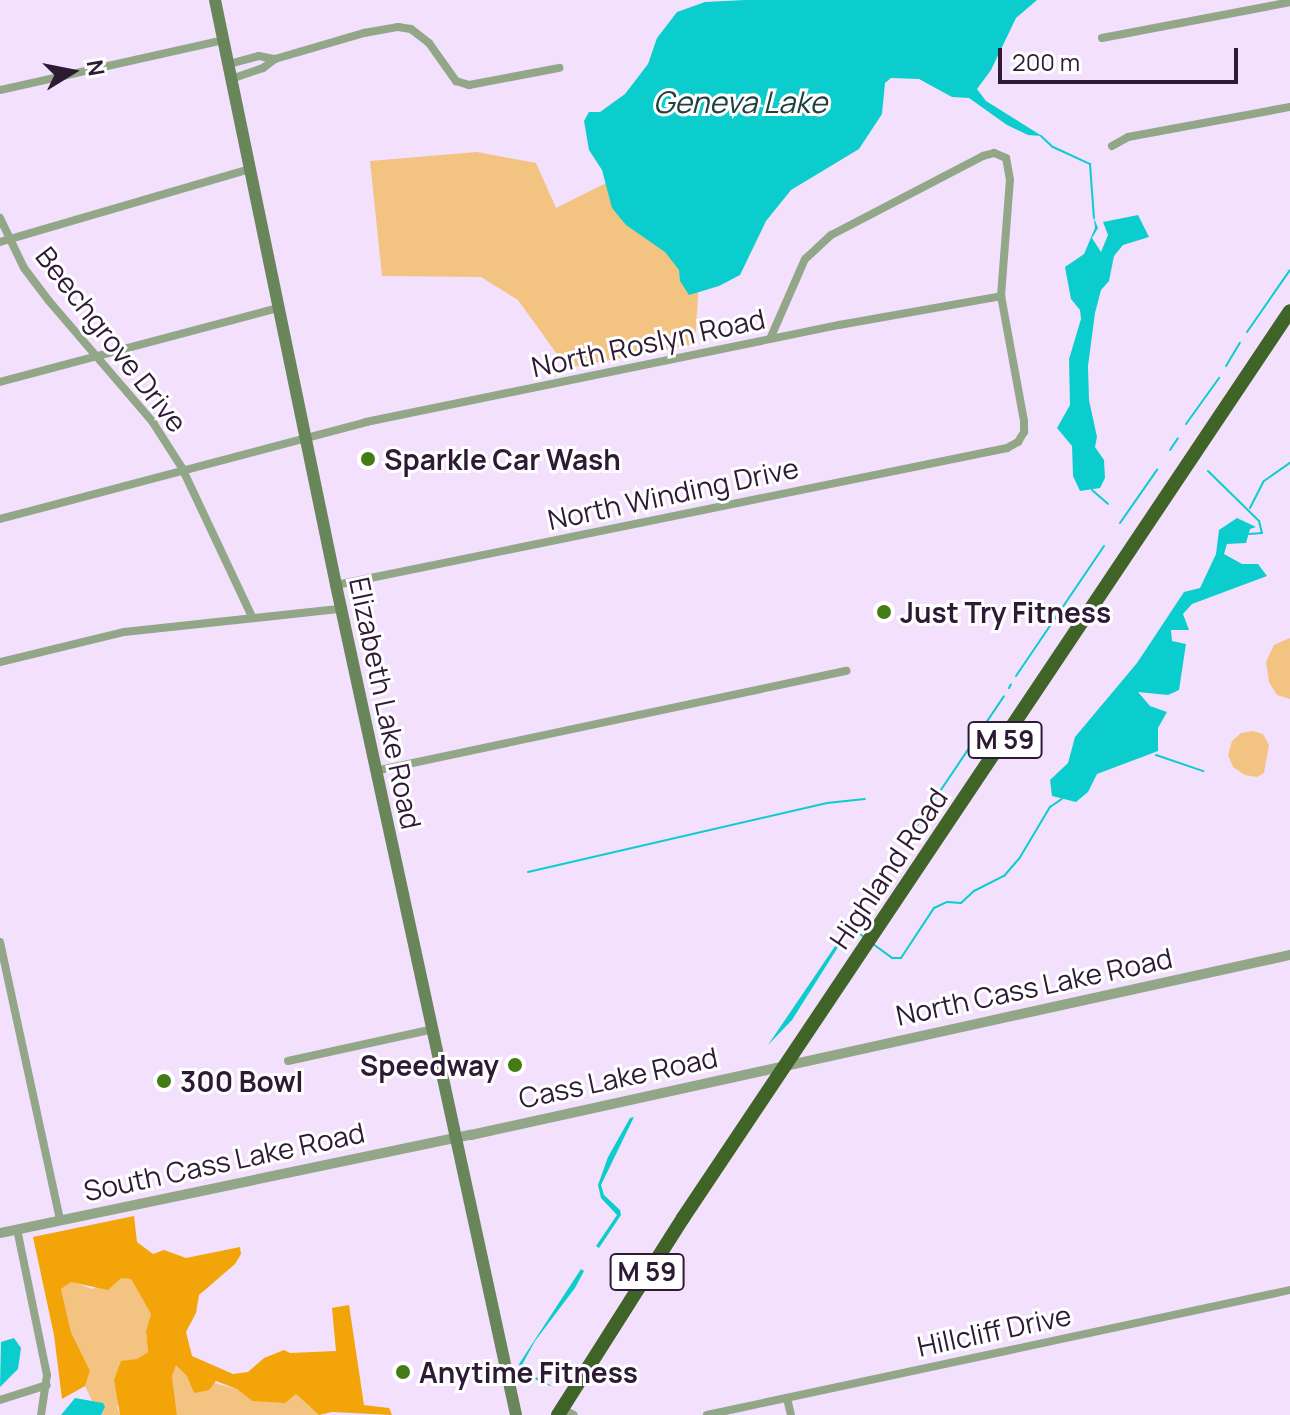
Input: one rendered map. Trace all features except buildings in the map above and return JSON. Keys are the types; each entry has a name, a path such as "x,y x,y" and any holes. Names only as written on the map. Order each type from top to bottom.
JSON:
{"highway":[{"name":"Highland Road","path":"565,1413 620,1314 1290,311"}],"main road":[{"name":"Elizabeth Lake Road","path":"215,0 375,771 516,1415"}],"street":[{"path":"1102,38 1290,2"},
{"path":"231,79 263,68 275,59 364,33 398,27 411,29 429,43 456,81 469,85 559,68"},
{"path":"0,90 224,40"},
{"path":"229,64 259,56 275,59"},
{"path":"1112,146 1128,137 1290,107"},
{"path":"770,339 805,259 831,235 994,153 1003,154 1009,166 1001,296"},
{"path":"5,241 249,169"},
{"name":"Beechgrove Drive","path":"0,218 5,241 49,301 152,421 182,468 252,617"},
{"name":"North Roslyn Road","path":"0,519 305,437 770,339 1001,296"},
{"name":"North Winding Drive","path":"336,585 1007,448 1018,442 1024,432 1024,421 1001,296"},
{"path":"0,382 278,308"},
{"path":"0,662 124,632 341,609"},
{"path":"375,771 847,671"},
{"path":"0,942 60,1220"},
{"name":"North Cass Lake Road","path":"788,1064 1290,955"},
{"path":"288,1061 433,1029"},
{"name":"Cass Lake Road","path":"457,1138 788,1064"},
{"name":"South Cass Lake Road","path":"0,1233 457,1138"},
{"path":"17,1229 47,1385 41,1415"},
{"name":"Hillcliff Drive","path":"707,1415 743,1411 787,1398 1290,1290"},
{"path":"0,1400 47,1385"},
{"path":"787,1398 791,1415"}],"shaded area":[{"path":"477,152 536,163 556,208 618,177 701,247 695,344 567,368 518,300 481,277 382,276 370,161"},
{"path":"1290,638 1290,699 1277,695 1269,682 1266,662 1274,645"},
{"path":"1253,731 1263,734 1269,745 1264,773 1257,777 1245,775 1233,767 1228,755 1232,741 1241,733"},
{"path":"134,1216 137,1242 153,1254 164,1250 186,1258 240,1247 241,1254 235,1264 199,1295 196,1313 186,1332 192,1356 233,1374 248,1372 264,1358 284,1350 290,1353 336,1351 332,1308 349,1305 364,1405 389,1408 392,1415 332,1412 319,1415 296,1394 285,1403 252,1401 237,1389 216,1381 209,1390 194,1393 187,1376 176,1365 172,1376 177,1415 120,1415 114,1380 121,1361 137,1359 148,1352 146,1331 151,1314 131,1279 121,1278 108,1290 71,1282 61,1289 71,1332 90,1371 85,1386 62,1399 54,1335 33,1237"},
{"path":"121,1277 131,1279 151,1314 146,1331 148,1352 137,1359 117,1407 120,1415 101,1415 105,1407 92,1401 85,1386 90,1371 71,1332 61,1289 71,1281 92,1289"},
{"path":"176,1364 187,1376 237,1389 252,1401 296,1394 319,1415 177,1415 172,1376"}],"water":[{"name":"Geneva Lake","path":"1037,0 1016,18 991,70 977,89 986,101 1042,136 1028,135 1007,125 969,98 952,97 919,79 891,78 885,83 882,114 859,149 791,190 766,221 740,275 719,286 689,295 680,281 679,270 665,252 626,225 612,208 602,170 589,150 584,121 589,112 600,112 625,94 648,64 657,38 677,12 705,2"},
{"path":"1138,215 1149,237 1123,245 1114,256 1109,281 1101,290 1095,313 1088,366 1089,400 1097,437 1095,447 1104,460 1105,478 1100,488 1080,491 1073,476 1072,446 1057,428 1070,405 1069,359 1081,319 1080,310 1071,299 1065,267 1084,254 1095,228 1094,218 1098,228 1092,238 1101,252 1108,235 1103,222"},
{"path":"1237,518 1256,527 1250,529 1246,543 1227,544 1224,554 1242,564 1258,564 1267,576 1192,604 1183,614 1189,630 1171,630 1172,641 1186,644 1179,690 1168,695 1138,692 1150,706 1167,712 1158,728 1158,751 1097,774 1088,792 1076,802 1052,796 1050,780 1068,763 1075,737 1137,663 1184,592 1200,588 1216,554 1219,530"},
{"path":"852,925 792,1020 768,1045 848,927"},
{"path":"634,1117 601,1185 604,1195 620,1210 621,1215 599,1248 596,1246 617,1215 601,1198 598,1185 608,1157 630,1118"},
{"path":"581,1269 584,1271 575,1288 535,1341 523,1363 525,1371 552,1386 543,1384 526,1373 521,1374 519,1364"},
{"path":"14,1338 21,1348 18,1369 0,1387 1,1342"},
{"path":"75,1398 103,1403 105,1407 101,1415 61,1415"}],"waterway":[{"path":"1041,136 1053,147 1090,164 1094,218"},
{"path":"1247,332 1290,270"},
{"path":"1226,366 1240,343"},
{"path":"1186,424 1219,378"},
{"path":"1170,450 1178,438"},
{"path":"1250,508 1264,481 1290,463"},
{"path":"1120,523 1157,470"},
{"path":"1208,471 1259,521 1262,533 1249,534"},
{"path":"1092,490 1108,504"},
{"path":"1016,676 1104,546"},
{"path":"1009,688 1011,684"},
{"path":"914,830 1004,696"},
{"path":"1156,755 1203,771"},
{"path":"528,872 827,803 865,799"},
{"path":"873,944 892,958 901,958 934,908 947,902 961,903 974,891 1004,876 1019,859 1050,807 1062,799"},
{"path":"904,846 907,841"},
{"path":"852,928 864,937"}],"place":[{"name":"Sparkle Car Wash","path":"368,459"},
{"name":"Just Try Fitness","path":"884,612"},
{"name":"Speedway","path":"515,1065"},
{"name":"300 Bowl","path":"164,1081"},
{"name":"Anytime Fitness","path":"403,1372"}]}
